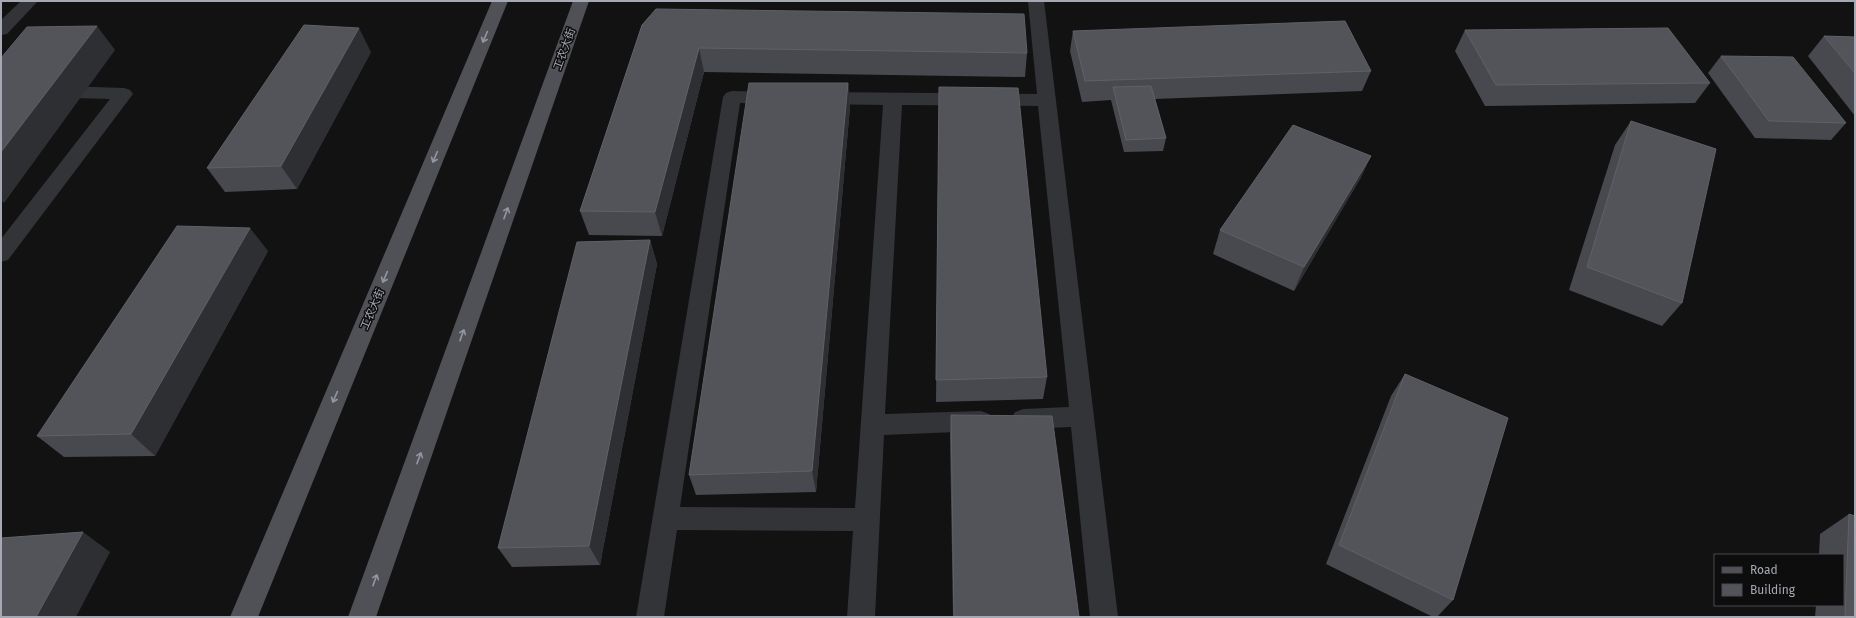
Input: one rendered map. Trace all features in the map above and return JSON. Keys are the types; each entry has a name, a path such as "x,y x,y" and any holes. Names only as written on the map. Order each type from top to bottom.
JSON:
{"main road":[{"name":"工农大街","path":"244,617 500,1"},
{"name":"工农大街","path":"362,617 580,1"}],"street":[{"path":"1,30 30,1"},
{"path":"1036,1 1104,617"},
{"path":"1,90 124,94 1,254"},
{"path":"650,617 732,97 1047,100"},
{"path":"861,617 893,98"},
{"path":"873,425 1082,417"},
{"path":"666,518 867,520"}],"building":[{"path":"656,9 1024,14 1027,53 699,48 655,212 580,211 642,25"},
{"path":"1345,21 1371,71 1085,81 1073,31"},
{"path":"304,25 359,28 281,166 207,168"},
{"path":"97,26 1,152 1,58 27,27"},
{"path":"1668,28 1710,83 1496,85 1465,30"},
{"path":"1824,36 1855,37 1855,73"},
{"path":"1721,56 1793,57 1846,123 1769,121"},
{"path":"749,83 848,83 812,471 689,475"},
{"path":"1151,86 1166,138 1126,140 1113,87"},
{"path":"939,87 1018,88 1047,377 936,380"},
{"path":"1631,121 1716,149 1682,303 1587,267"},
{"path":"1293,125 1371,156 1304,267 1220,230"},
{"path":"177,226 250,228 131,434 37,436"},
{"path":"650,240 589,546 498,548 577,242"},
{"path":"1405,374 1508,418 1453,600 1339,545"},
{"path":"951,415 1052,416 1079,617 954,617"},
{"path":"1849,514 1855,516 1855,617 1845,617"},
{"path":"83,532 36,617 1,617 1,538"}]}
